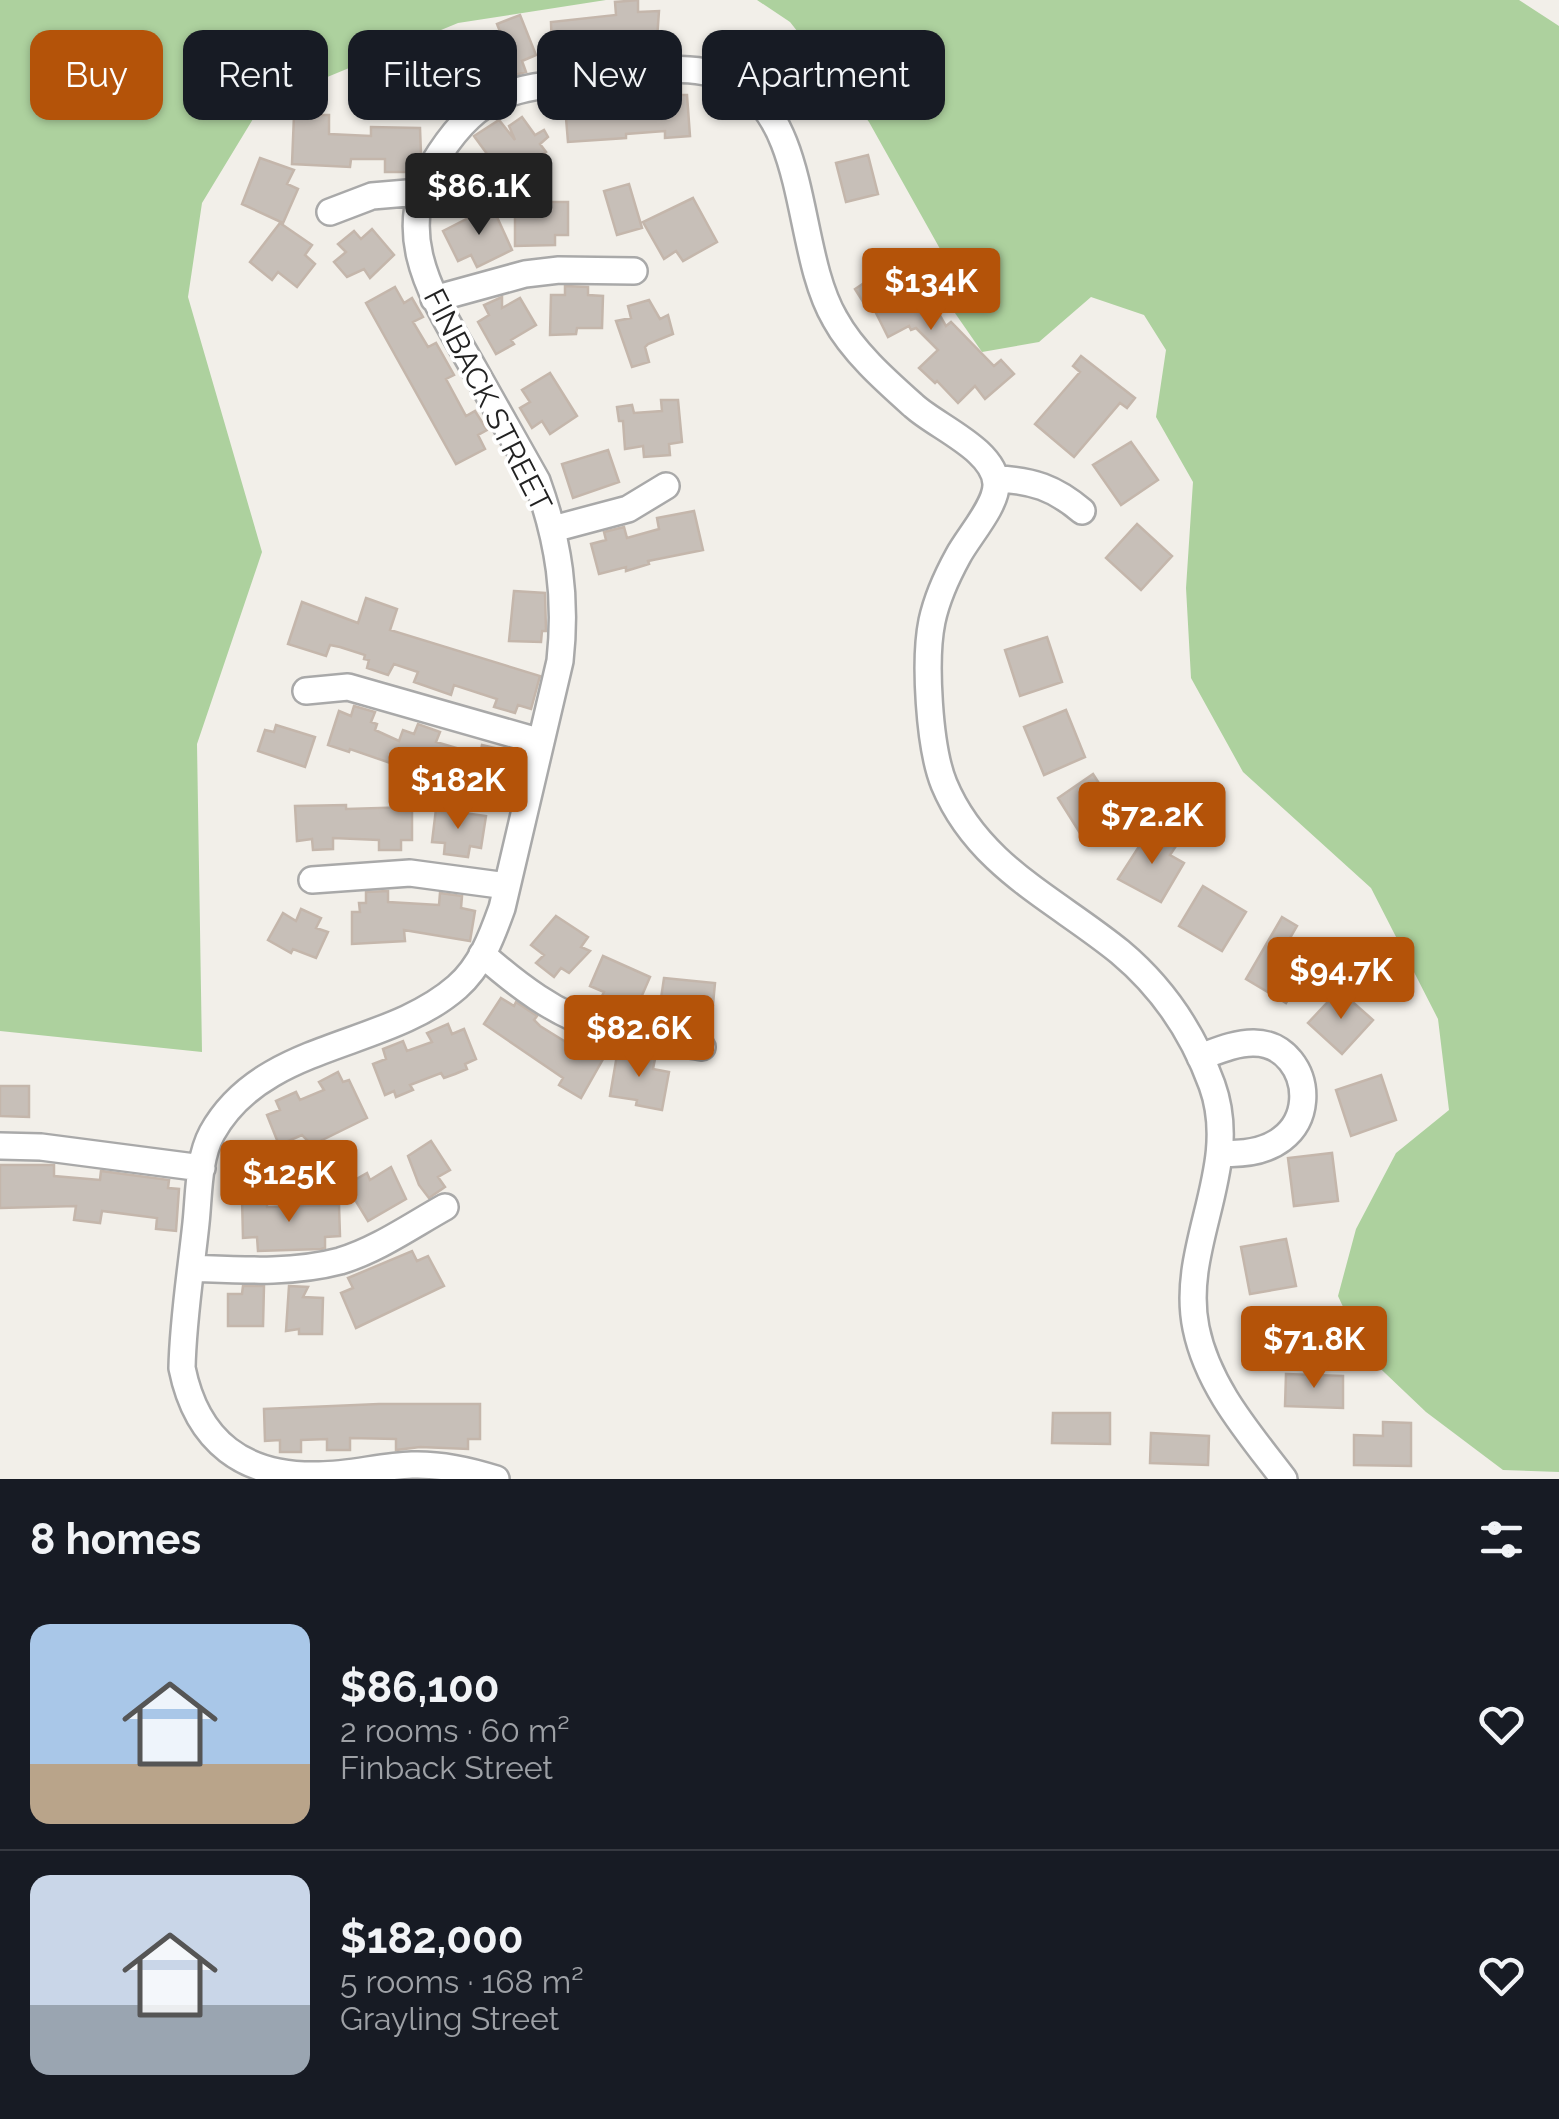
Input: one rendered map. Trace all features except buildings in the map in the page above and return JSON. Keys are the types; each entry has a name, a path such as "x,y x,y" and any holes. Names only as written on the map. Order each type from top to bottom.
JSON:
{"street":[{"name":"FINBACK STREET","path":"496,1479 445,1466 410,1465 320,1476 264,1470 240,1460 217,1442 200,1421 188,1397 182,1368 202,1168 211,1135 231,1108 261,1081 288,1064 412,1015 458,987 491,941 560,661 564,620 562,570 537,482 434,299 419,261 415,224 419,192 428,172 452,135 471,114 496,96 538,86 681,68 740,85 761,104 789,155 814,268 837,324 872,367 918,410 978,453 996,479"},
{"path":"330,212 372,196 419,192"},
{"path":"434,299 525,274 559,270 634,271"},
{"path":"1082,511 1068,498 1041,484 996,479 995,496 941,590 931,628 932,736 943,782 991,856 1120,952 1160,991 1184,1024 1200,1056 1221,1123 1221,1153 1194,1279 1194,1323 1225,1400 1279,1477"},
{"path":"553,528 628,509 666,486"},
{"path":"306,691 348,687 541,742"},
{"path":"312,880 410,873 507,886"},
{"path":"482,954 516,982 568,1015 602,1028 702,1048"},
{"path":"1200,1056 1255,1042 1280,1049 1302,1084 1303,1105 1296,1126 1284,1139 1241,1154 1221,1153"},
{"path":"0,1146 41,1147 202,1168"},
{"path":"191,1268 298,1269 341,1260 373,1248 445,1207"}],"green space":[{"path":"0,0 606,0 458,23 441,30 348,30 348,68 328,77 328,30 183,30 183,120 252,120 202,203 188,297 262,552 197,744 202,1052 0,1031"},
{"path":"757,0 1519,0 1559,26 1559,1472 1503,1470 1426,1412 1365,1354 1338,1296 1356,1229 1396,1153 1449,1110 1438,1019 1371,888 1243,772 1191,678 1186,588 1193,482 1156,417 1166,350 1144,315 1091,297 1039,342 982,352 948,303 944,256 867,120 945,120 945,30 796,30"}]}
